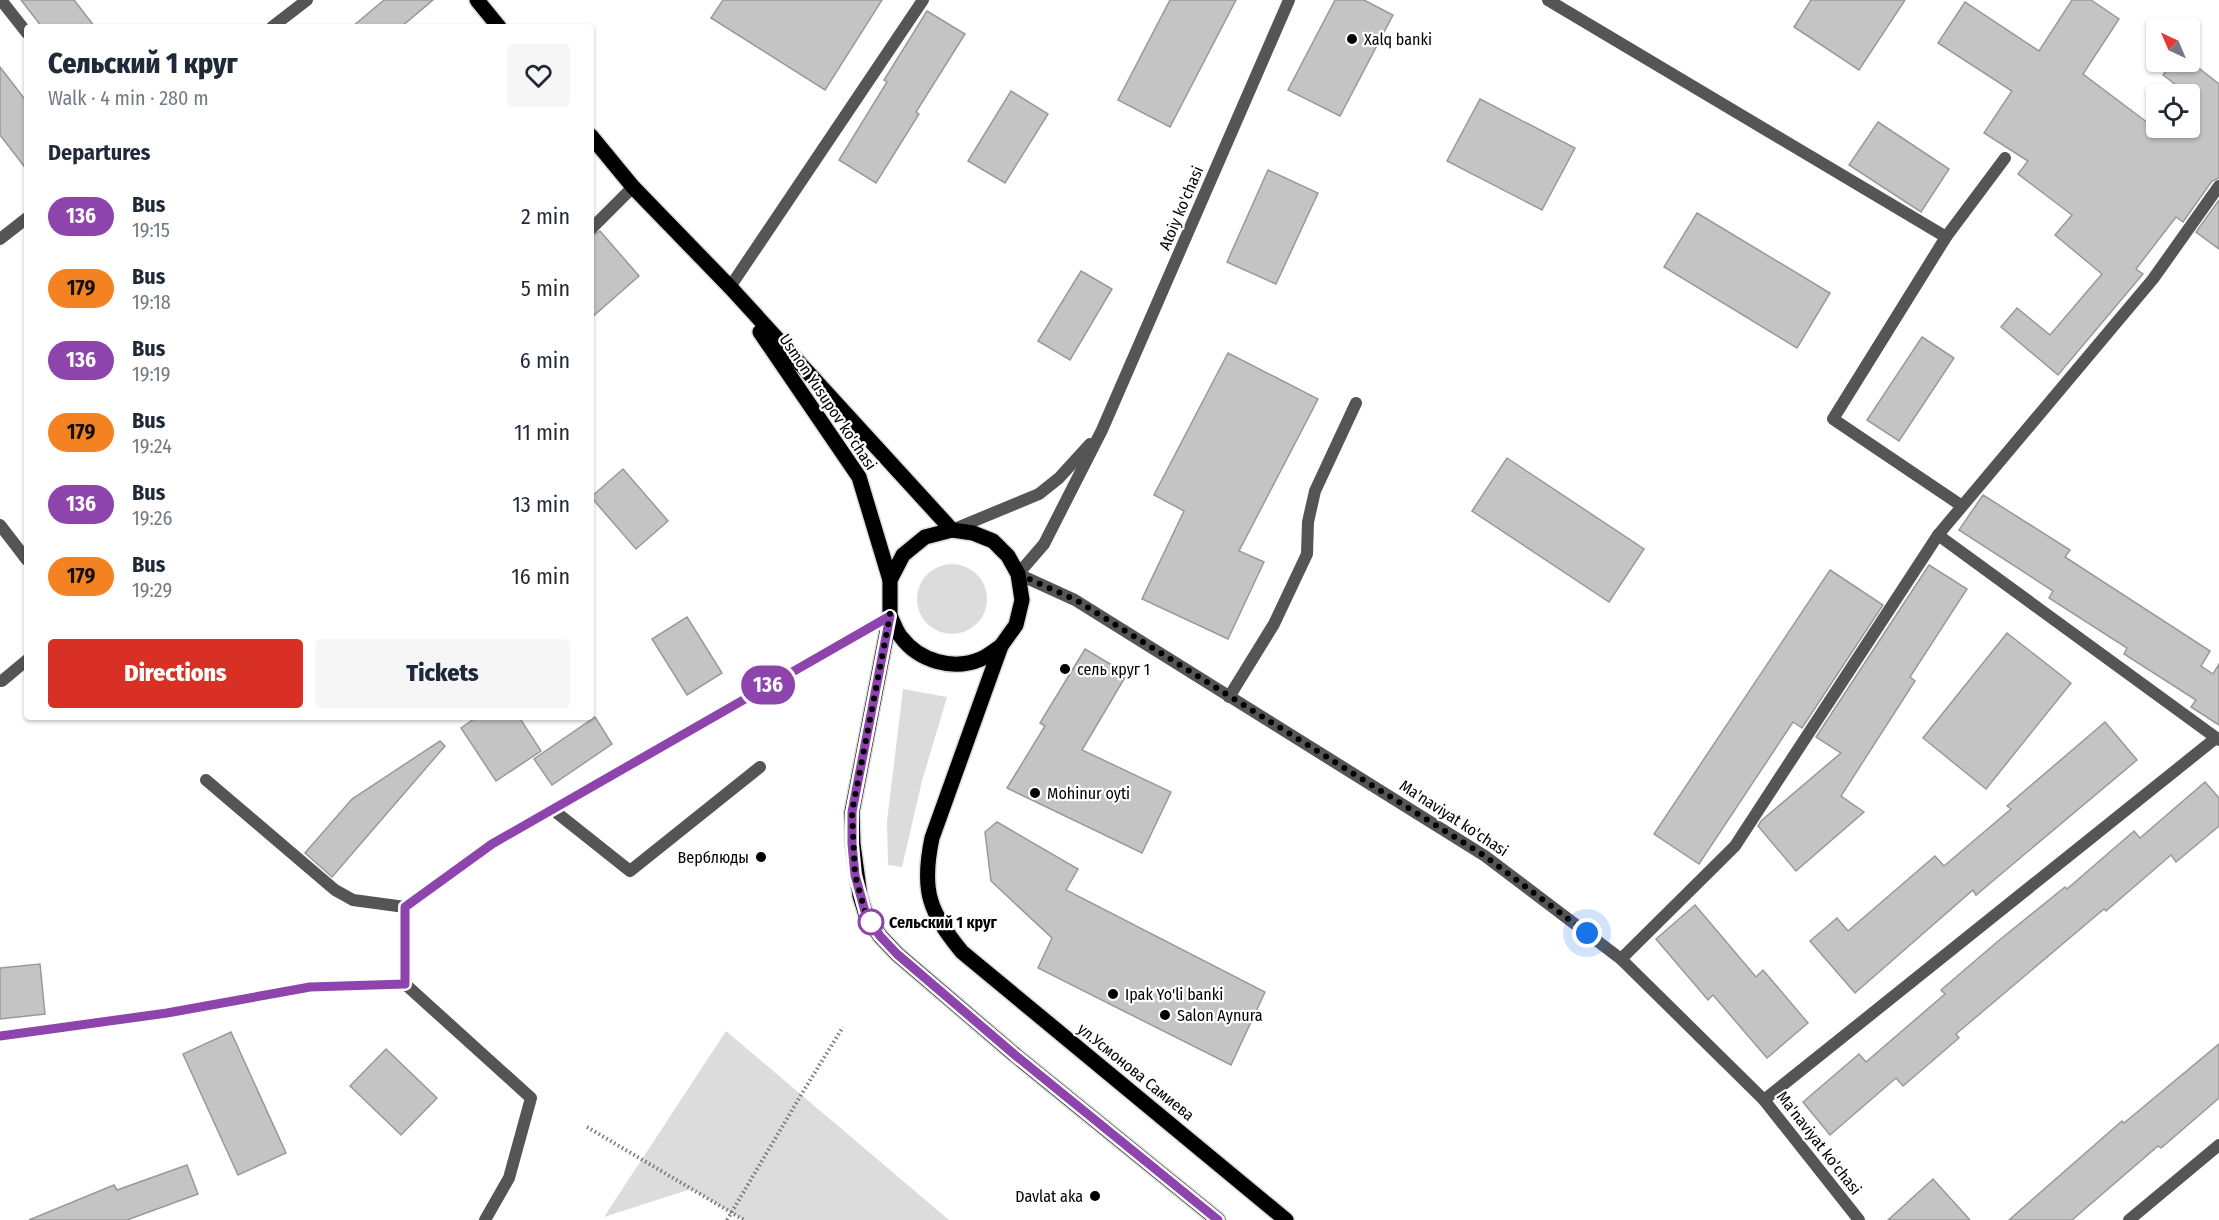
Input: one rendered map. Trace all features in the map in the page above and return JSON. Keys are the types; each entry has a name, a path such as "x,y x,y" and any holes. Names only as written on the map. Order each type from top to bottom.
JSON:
{"main road":[{"path":"477,0 497,24"},
{"name":"Usmon Yusupov ko'chasi","path":"594,140 633,186 730,287 952,530"},
{"name":"Usmon Yusupov ko'chasi","path":"730,287 860,477 890,580"},
{"path":"890,616 900,636 916,652 937,662 959,664 981,659 1000,646 1016,625 1022,600 1018,574 1008,556 993,541 973,532 952,530 925,537 903,555 890,580 890,616 852,812 855,875 866,915 880,936 897,954 1015,1055 1218,1220"},
{"name":"ул.Усмонова Самиева","path":"1000,646 932,838 927,863 931,903 937,919 962,952 1286,1220"}],"street":[{"path":"1,0 24,29"},
{"path":"276,24 307,0"},
{"path":"730,287 923,0"},
{"name":"Atoiy ko'chasi","path":"1018,574 1044,544 1102,430 1289,0"},
{"path":"1548,0 1946,237"},
{"path":"1962,506 1833,419 1946,237 2005,158"},
{"path":"594,226 633,186"},
{"path":"1621,959 1735,846 1938,535 2153,279 2219,186"},
{"path":"0,239 24,220"},
{"path":"1229,697 1274,624 1307,554 1308,522 1315,491 1356,403"},
{"name":"Atoiy ko'chasi","path":"952,530 1039,494 1059,478 1102,430"},
{"path":"0,525 24,556"},
{"path":"1764,1100 2218,739 1938,535"},
{"name":"Ma'naviyat ko'chasi","path":"1018,574 1076,600 1485,856 1621,959 1764,1100 1859,1220"},
{"path":"206,780 335,890 353,900 405,907 492,844 890,616"},
{"path":"2,681 24,663"},
{"path":"552,809 630,871 760,768"},
{"path":"405,907 405,984"},
{"path":"0,1036 167,1013 310,987 405,984 531,1098 509,1178 485,1220"},
{"path":"2128,1220 2219,1145"}],"path":[{"path":"728,1220 843,1027"},
{"path":"587,1127 744,1220"}],"shaded area":[{"path":"952,564 971,570 981,580 987,599 981,618 971,628 952,634 933,628 923,618 917,599 923,580 933,570"},
{"path":"903,689 947,697 922,781 902,867 888,865 887,821"},
{"path":"726,1031 949,1220 744,1220 691,1189 604,1217"}],"building":[{"path":"21,0 74,0 93,24 40,24"},
{"path":"384,0 433,0 405,24 356,24"},
{"path":"723,0 882,0 825,90 711,18"},
{"path":"1170,0 1236,0 1170,127 1118,100"},
{"path":"1335,0 1364,0 1393,15 1340,116 1288,90"},
{"path":"1811,0 1905,0 1859,70 1794,27"},
{"path":"2072,0 2091,0 2119,19 2083,74 2146,121 2146,138 2200,138 2200,84 2175,84 2163,75 2166,72 2200,72 2200,69 2219,84 2219,178 2212,181 2183,222 2176,217 2136,269 2143,274 2058,375 2001,327 2017,308 2050,335 2102,274 2055,235 2072,215 2018,174 2028,161 1984,133 2012,91 1938,43 1965,2 2039,51"},
{"path":"927,11 965,34 916,112 919,114 876,183 839,160 887,82 884,80"},
{"path":"0,67 24,98 24,166 0,135"},
{"path":"1011,91 1048,114 1005,183 968,161"},
{"path":"1480,99 1575,148 1542,210 1447,161"},
{"path":"1878,122 1949,169 1921,212 1849,165"},
{"path":"1268,170 1318,193 1276,284 1227,262"},
{"path":"2219,200 2219,249 2196,232"},
{"path":"1697,213 1830,293 1797,348 1664,267"},
{"path":"600,231 639,276 594,315 594,235"},
{"path":"1081,271 1112,289 1070,360 1038,341"},
{"path":"1922,337 1954,358 1899,441 1867,420"},
{"path":"1228,353 1318,399 1239,551 1264,562 1228,639 1142,599 1184,511 1154,495"},
{"path":"1507,458 1644,549 1609,602 1472,511"},
{"path":"623,469 668,521 636,549 594,500 594,494"},
{"path":"1983,495 2070,550 2065,557 2210,651 2201,666 2213,674 2219,664 2219,725 2191,707 2196,700 2124,654 2127,648 2049,598 2053,591 1959,530"},
{"path":"1929,565 1967,589 1910,677 1915,681 1841,796 1864,812 1796,871 1758,826 1841,753 1816,737"},
{"path":"1830,570 1883,605 1802,728 1793,722 1699,864 1654,834"},
{"path":"687,617 722,673 687,695 652,639"},
{"path":"2007,633 2071,683 1986,789 1923,738"},
{"path":"1085,649 1127,674 1082,750 1171,792 1142,853 1007,788 1045,726 1040,723"},
{"path":"594,718 612,744 552,785 534,759 591,720 594,720"},
{"path":"473,720 521,720 541,751 496,781 461,728"},
{"path":"2105,722 2137,760 1976,895 1973,890 1855,993 1810,941 1837,918 1848,931 1935,856 1944,866 2011,809 2007,806"},
{"path":"440,741 445,746 332,877 305,853 352,799"},
{"path":"2205,782 2219,798 2219,826 2176,862 2171,855 1956,1034 1959,1038 1903,1086 1896,1078 1830,1135 1803,1102 1859,1054 1866,1062 1945,994 1941,990 1997,942 2065,887 2067,889 2134,831 2140,838"},
{"path":"997,822 1078,869 1066,890 1265,992 1231,1065 1038,968 1052,938 991,881 985,832"},
{"path":"1695,905 1756,977 1763,970 1808,1023 1767,1058 1713,995 1708,1000 1656,939"},
{"path":"40,964 45,1014 0,1019 0,968"},
{"path":"231,1032 286,1153 238,1175 183,1054"},
{"path":"2219,1044 2219,1098 2161,1148 2158,1146 2072,1220 2009,1220 2122,1121 2124,1123"},
{"path":"386,1049 437,1098 401,1135 350,1086"},
{"path":"187,1165 198,1194 127,1220 29,1220 114,1185 117,1190"},
{"path":"1933,1179 1970,1220 1888,1220"}],"bus line":[{"name":"136","path":"0,1036 167,1013 310,987 405,984 405,907 492,844 890,616 852,812 855,875 866,915 880,936 897,954 1015,1055 1218,1220"}],"place":[{"name":"Xalq banki","path":"1352,39"},
{"name":"сель круг 1","path":"1065,669"},
{"name":"Mohinur oyti","path":"1035,793"},
{"name":"Верблюды","path":"761,857"},
{"name":"Сельский 1 круг","path":"871,922"},
{"name":"Ipak Yo'li banki","path":"1113,994"},
{"name":"Salon Aynura","path":"1165,1015"},
{"name":"Davlat aka","path":"1095,1196"}],"route":[{"path":"871,922 873,926 866,915 855,875 852,812 890,616 890,580 903,555 925,537 952,530 973,532 993,541 1008,556 1018,574 1076,600 1485,856 1587,933"}]}
